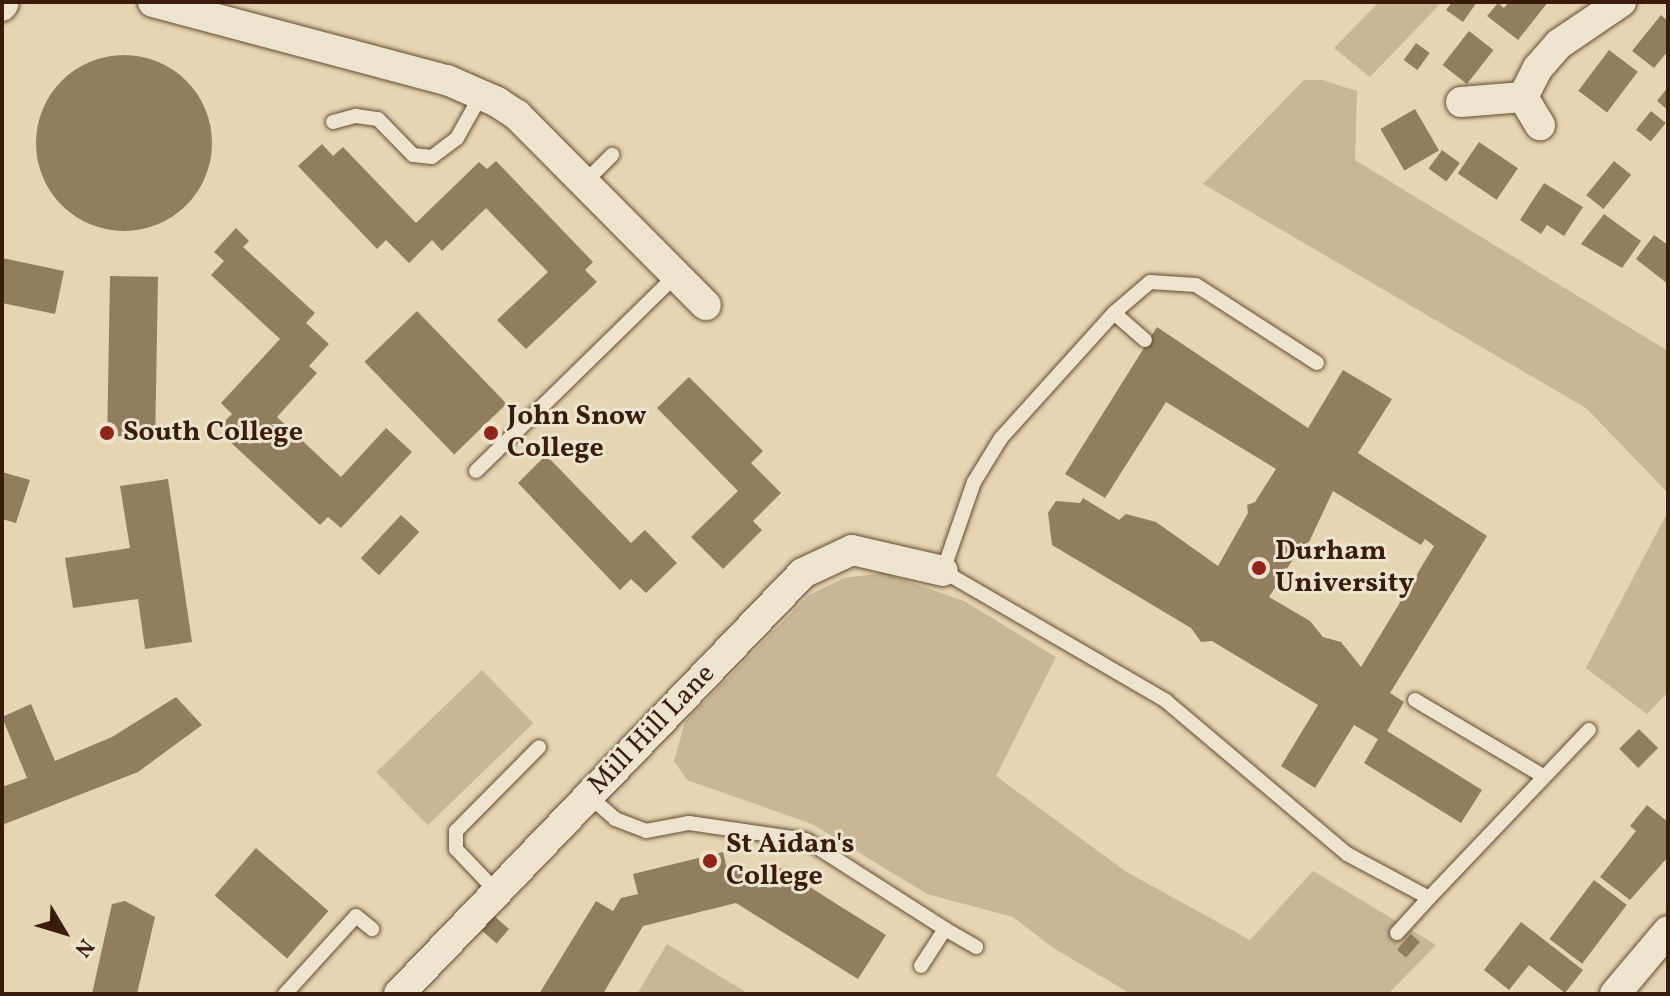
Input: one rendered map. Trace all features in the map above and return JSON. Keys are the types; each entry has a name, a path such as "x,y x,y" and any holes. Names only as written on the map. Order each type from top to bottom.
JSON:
{"street":[{"path":"153,2 447,80 481,95 517,115 706,305"},
{"path":"1523,97 1538,68 1559,44 1621,2"},
{"path":"1461,102 1523,97"},
{"path":"1523,97 1540,125"},
{"name":"Mill Hill Lane","path":"400,994 803,573 852,550 943,571"},
{"path":"1615,994 1668,931"}],"lane":[{"path":"333,122 356,116 378,119 413,155 432,157 457,138 481,95"},
{"path":"584,184 612,155"},
{"path":"476,471 676,275"},
{"path":"1317,363 1196,285 1150,282 1114,313 1001,438 974,482 943,571 1166,701 1347,854 1429,898"},
{"path":"1114,313 1145,340"},
{"path":"1415,700 1543,776"},
{"path":"1397,933 1589,730"},
{"path":"496,891 456,849 456,831 539,747"},
{"path":"589,796 615,819 646,831 689,823 806,840 976,947"},
{"path":"285,994 356,916 372,929"},
{"path":"921,966 945,929"}],"shaded area":[{"path":"1379,2 1442,2 1370,77 1334,48"},
{"path":"1304,80 1322,80 1357,91 1355,160 1668,351 1668,493 1586,408 1203,184"},
{"path":"1668,511 1668,692 1647,714 1586,668"},
{"path":"884,573 964,601 1056,657 996,776 1125,871 1250,940 1313,871 1436,945 1388,994 1131,994 1052,947 1013,917 927,894 812,824 687,780 674,761 685,722 809,595 844,578"},
{"path":"482,670 533,723 428,825 376,772"},
{"path":"667,944 749,994 637,994"}],"building":[{"path":"1452,2 1477,2 1463,22 1446,10"},
{"path":"1509,2 1548,2 1518,40 1487,16 1498,3 1504,8"},
{"path":"1661,15 1668,21 1668,51 1654,68 1632,51"},
{"path":"1469,31 1493,50 1467,84 1443,65"},
{"path":"1416,43 1430,53 1417,70 1404,60"},
{"path":"1609,50 1638,72 1607,112 1578,91"},
{"path":"124,55 158,62 186,81 205,109 212,143 205,177 186,205 158,224 124,231 90,224 62,205 43,177 36,143 43,109 62,81 90,62"},
{"path":"1668,87 1668,110 1657,101"},
{"path":"1415,109 1439,151 1404,171 1380,129"},
{"path":"1651,111 1666,123 1651,142 1636,130"},
{"path":"1479,142 1518,168 1497,200 1458,174"},
{"path":"322,144 333,156 343,147 416,223 479,162 487,169 496,161 593,262 585,270 597,282 526,349 497,320 548,272 486,208 442,251 432,240 409,263 386,240 377,249 298,166"},
{"path":"1442,150 1460,163 1446,182 1428,169"},
{"path":"1614,161 1631,175 1603,209 1586,195"},
{"path":"1544,183 1583,207 1564,236 1547,225 1541,234 1520,220"},
{"path":"1604,214 1641,241 1622,268 1581,244"},
{"path":"236,228 249,241 243,247 315,313 306,323 329,344 309,366 317,373 277,417 341,477 386,428 412,452 341,528 328,517 320,525 228,440 232,436 221,425 232,414 221,403 280,339 211,275 224,261 214,252"},
{"path":"1654,235 1668,245 1668,284 1636,259"},
{"path":"2,258 64,271 55,314 2,303"},
{"path":"110,276 158,277 155,437 107,436"},
{"path":"417,311 507,404 454,455 364,362"},
{"path":"1157,327 1308,428 1343,370 1392,399 1358,453 1487,536 1390,693 1404,702 1387,731 1482,790 1461,823 1364,763 1378,739 1354,725 1315,788 1281,766 1318,705 1212,641 1201,642 1191,628 1052,545 1048,513 1056,501 1080,503 1083,498 1119,520 1126,514 1156,522 1218,566 1248,513 1247,505 1255,502 1276,469 1166,402 1105,498 1065,474","holes":["1333,491 1421,545 1425,539 1434,546 1361,667 1341,642 1323,637 1310,621 1269,597 1302,545 1309,542"]},
{"path":"689,377 763,451 751,463 781,493 753,521 762,530 723,569 691,537 738,491 657,408"},
{"path":"546,455 631,543 645,530 677,563 646,593 631,579 620,590 518,483"},
{"path":"2,472 30,480 16,523 2,519"},
{"path":"168,479 192,642 145,649 138,599 73,608 65,558 130,548 120,486"},
{"path":"401,515 419,532 379,575 361,558"},
{"path":"176,697 202,725 138,772 2,825 2,787 27,778 2,717 31,704 55,761 112,737"},
{"path":"1639,729 1658,748 1638,768 1619,749"},
{"path":"1647,805 1668,822 1668,857 1630,900 1600,877 1636,831 1630,826"},
{"path":"256,848 328,911 287,959 215,896"},
{"path":"723,852 728,873 743,869 759,879 770,862 886,935 858,979 736,903 643,926 603,994 539,994 596,901 613,911 621,898 638,894 633,874"},
{"path":"1594,880 1627,905 1582,964 1549,939"},
{"path":"125,901 155,917 137,994 92,994 112,904"},
{"path":"494,916 509,929 497,943 482,930"},
{"path":"1521,922 1583,970 1565,993 1529,965 1509,990 1484,970"},
{"path":"1411,934 1420,942 1406,958 1397,950"}],"place":[{"name":"South College","path":"107,433"},
{"name":"John Snow College","path":"491,433"},
{"name":"Durham University","path":"1259,568"},
{"name":"St Aidan's College","path":"710,861"}]}
